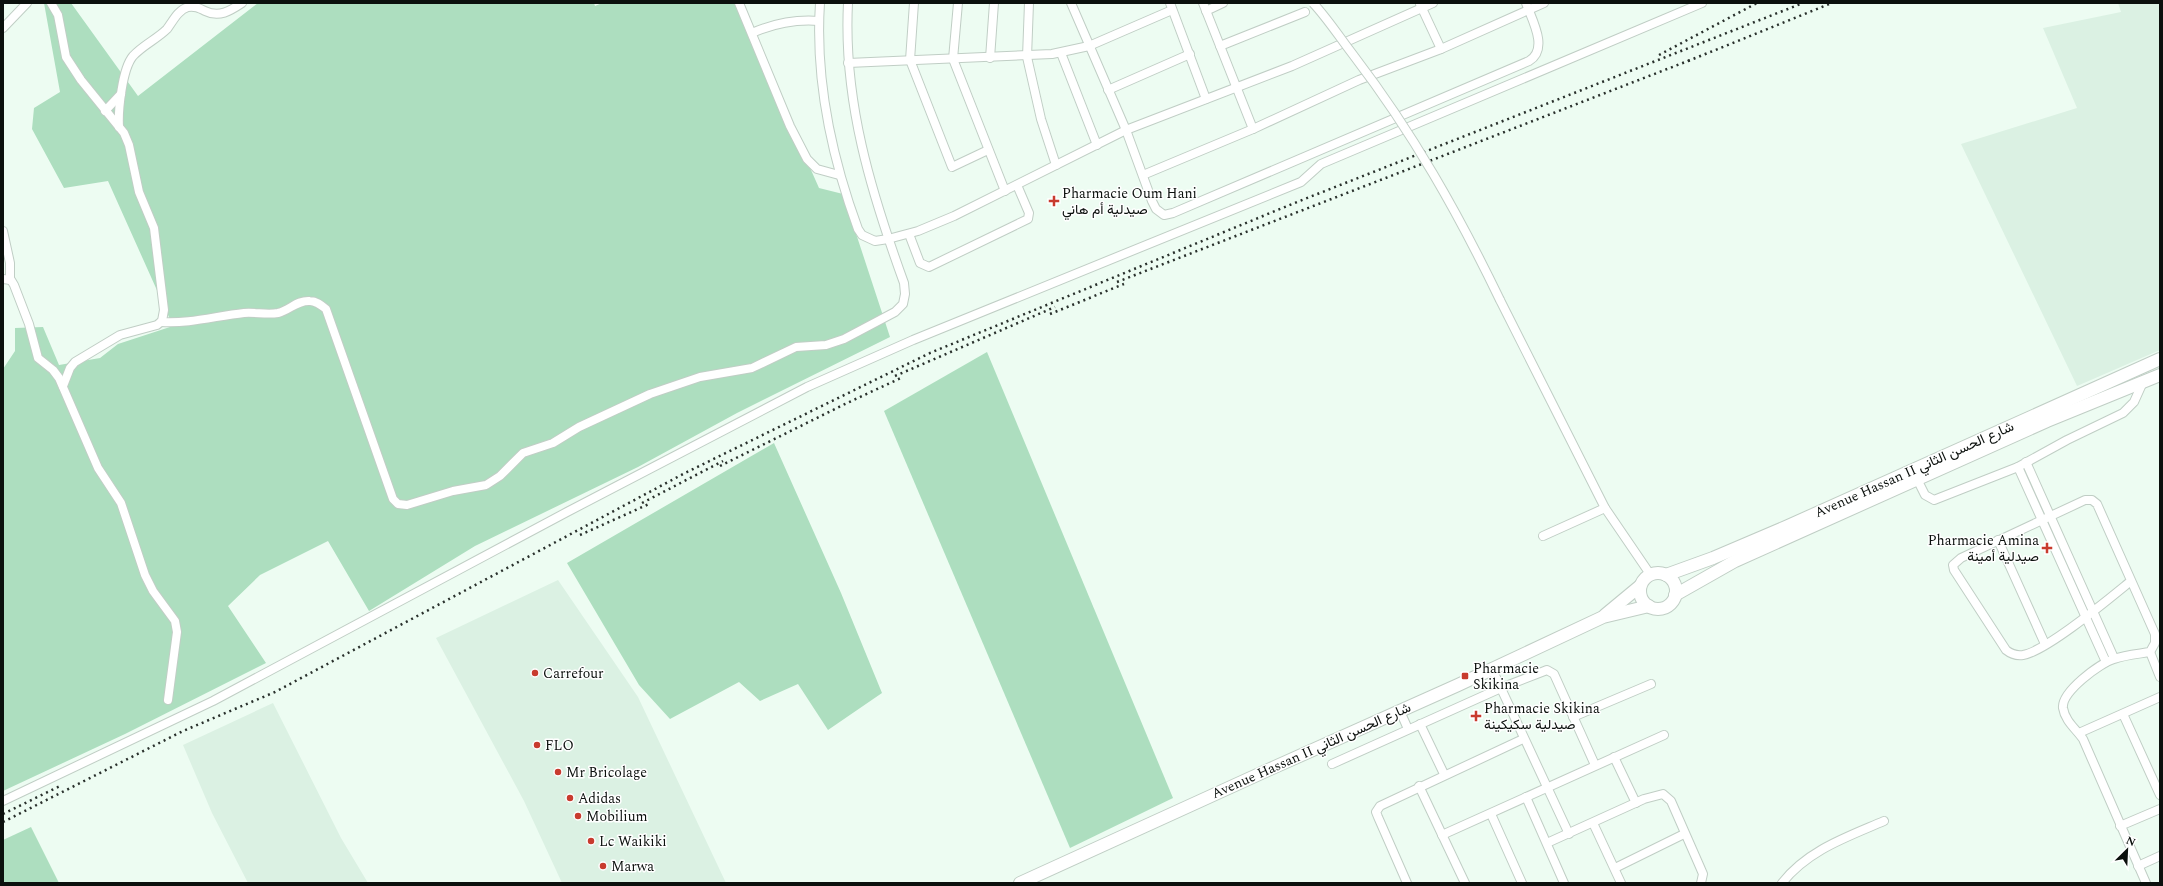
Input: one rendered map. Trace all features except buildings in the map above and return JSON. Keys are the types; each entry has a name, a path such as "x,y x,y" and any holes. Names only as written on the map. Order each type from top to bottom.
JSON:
{"main road":[{"name":"Avenue Hassan II شارع الحسن الثاني","path":"1666,575 1713,558 1788,526 2160,359"},
{"name":"Avenue Hassan II شارع الحسن الثاني","path":"1675,595 1735,561 1916,479 2160,375"},
{"path":"1658,573 1666,575 1672,580 1675,587 1675,595 1671,602 1665,607 1657,608 1649,606 1643,601 1640,594 1640,586 1644,579 1650,574 1658,573"},
{"name":"Avenue Hassan II شارع الحسن الثاني","path":"1603,617 1640,586"},
{"name":"Avenue Hassan II شارع الحسن الثاني","path":"1020,883 1492,669 1603,617 1649,606"}],"street":[{"path":"3,28 27,3"},
{"path":"51,3 58,15 66,57 81,80 119,128 130,145 139,192 154,228 163,296 164,310 161,322"},
{"path":"119,128 118,110 132,57 166,29 181,10 193,6 208,13 221,14 242,3"},
{"path":"739,3 790,126 807,160 817,169 839,175"},
{"path":"820,3 819,42 827,115 839,175 858,229 862,235 875,241 888,240 909,234 954,216 1126,130 1292,66 1421,5 1433,3"},
{"path":"63,386 70,368 89,353 120,335 161,322 180,323 247,313 279,313 289,309 297,303 310,300 318,303 326,309 393,500 398,504 407,505 453,491 486,485 500,476 523,453 553,443 579,427 650,394 700,377 742,372 796,347 826,345 844,339 894,312 903,304 905,294 904,283 888,240 862,153 856,124 848,63 848,3"},
{"path":"914,3 910,60 952,167 988,150"},
{"path":"958,3 953,60 1005,191"},
{"path":"990,58 994,3"},
{"path":"1029,3 1027,56 1041,119 1056,165"},
{"path":"1223,3 1204,7 1253,129"},
{"path":"1313,3 1377,87 1441,184 1472,240 1500,300 1605,508 1650,574"},
{"path":"1073,4 1089,46 1126,130 1156,209 1164,214 1173,213 1529,61 1538,52 1539,42 1526,3"},
{"path":"1143,175 1253,129 1359,80 1441,49 1544,3"},
{"path":"3,801 213,702 568,512 807,387 913,340 1301,182 1321,164 1702,3"},
{"path":"1421,5 1441,49"},
{"path":"848,63 910,60 953,60 1060,53 1089,46 1171,6 1206,99"},
{"path":"1220,46 1305,12"},
{"path":"752,33 775,23 819,20"},
{"path":"1060,53 1096,144"},
{"path":"1108,90 1190,54"},
{"path":"105,111 122,93"},
{"path":"909,234 920,263 929,267 1028,219 1029,213 1017,185"},
{"path":"3,231 10,263 7,280 22,305 38,358 53,370 63,386 98,468 121,503 145,575 156,595 175,621 177,632 168,700"},
{"path":"1916,479 1925,495 1934,500 2018,466 2123,413 2134,402 2143,382"},
{"path":"2026,462 2114,658"},
{"path":"2018,466 2084,617 2106,662"},
{"path":"2131,581 2093,611 2045,644 2025,655 2015,655 2006,650 1954,570 1953,564 1998,540 2085,500 2095,502 2131,581 2155,634 2155,643 2150,652"},
{"path":"1543,536 1605,508"},
{"path":"1998,540 2045,644"},
{"path":"2146,883 2079,733 2073,728 2065,714 2064,699 2069,691 2106,662 2114,658 2150,652"},
{"path":"2150,652 2160,677"},
{"path":"1492,669 1546,788 1569,834"},
{"path":"1332,764 1501,688 1544,670 1549,670 1554,674 1595,765"},
{"path":"1573,717 1651,684"},
{"path":"2079,733 2160,697"},
{"path":"1400,710 1408,729"},
{"path":"2123,714 2160,795"},
{"path":"1420,724 1444,774"},
{"path":"1442,835 1664,735"},
{"path":"1407,883 1376,812 1383,803 1523,738"},
{"path":"1614,757 1636,803"},
{"path":"1419,786 1465,883"},
{"path":"1547,844 1636,803 1659,794 1666,795 1703,874 1701,883"},
{"path":"1526,797 1564,883"},
{"path":"2120,826 2160,809"},
{"path":"1490,814 1522,883"},
{"path":"1782,883 1794,868 1810,856 1849,836 1884,821"},
{"path":"1593,823 1621,883"},
{"path":"1615,868 1684,834"},
{"path":"2138,866 2160,856"}],"shaded area":[{"path":"2118,3 2160,3 2160,350 2077,386 1961,144 2077,108 2043,28 2121,12"},
{"path":"558,580 638,697 726,883 562,883 524,801 436,638"},
{"path":"273,703 341,838 368,883 248,883 212,813 183,745"}],"green space":[{"path":"44,3 71,3 138,96 258,3 594,3 595,6 602,3 737,3 819,188 843,194 890,337 737,413 638,467 475,546 369,611 328,541 260,575 228,606 266,663 125,734 3,791 3,369 15,351 15,328 43,327 59,365 100,358 118,344 173,326 108,181 64,188 32,129 34,108 60,92"},
{"path":"987,352 1173,798 1070,848 884,411"},
{"path":"774,443 841,593 882,693 828,730 798,684 760,701 739,682 670,719 639,685 567,563"},
{"path":"31,827 59,883 3,883 3,840"}],"railway":[{"path":"1659,55 1757,3"},
{"path":"3,822 183,731 275,692 685,473 930,353 1297,202 1803,3"},
{"path":"1688,61 1832,3"},
{"path":"1117,282 1693,59"},
{"path":"1050,314 1124,284"},
{"path":"895,376 1055,307"},
{"path":"720,466 903,377"},
{"path":"642,503 723,461"},
{"path":"580,535 649,504"},
{"path":"3,814 60,786"}],"place":[{"name":"Pharmacie Oum Hani صيدلية أم هاني","path":"1054,201"},
{"name":"Pharmacie Amina صيدلية أمينة","path":"2047,548"},
{"name":"Carrefour","path":"535,673"},
{"name":"Pharmacie Skikina","path":"1465,676"},
{"name":"Pharmacie Skikina صيدلية سكيكينة","path":"1476,716"},
{"name":"FLO","path":"537,745"},
{"name":"Mr Bricolage","path":"558,772"},
{"name":"Adidas","path":"570,798"},
{"name":"Mobilium","path":"578,816"},
{"name":"Lc Waikiki","path":"591,841"},
{"name":"Marwa","path":"603,866"}]}
